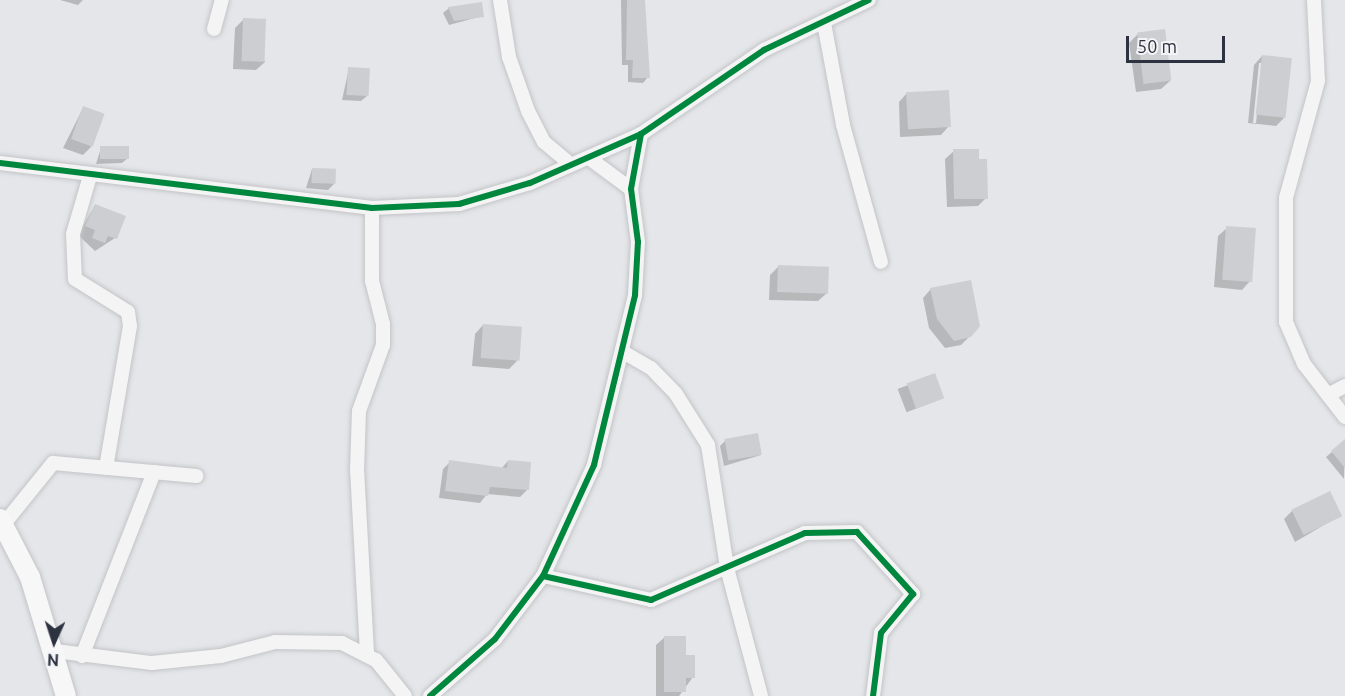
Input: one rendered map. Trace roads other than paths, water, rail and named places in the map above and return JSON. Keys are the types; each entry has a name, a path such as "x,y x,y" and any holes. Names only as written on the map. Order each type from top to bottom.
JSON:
{"street":[{"path":"214,29 222,0"},
{"path":"500,0 509,57 528,111 544,142 571,165"},
{"path":"0,163 90,176 372,208 459,204 571,165 641,135 764,50 868,0"},
{"path":"1314,0 1318,81 1286,198 1286,322 1291,342 1345,417"},
{"path":"824,23 843,125 881,262"},
{"path":"430,696 495,639 543,576 594,465 623,352 638,242 631,189 641,135"},
{"path":"588,158 631,189"},
{"path":"90,176 73,234 75,279 128,312 130,326 106,468"},
{"path":"367,652 357,471 359,411 382,345 370,257 372,208"},
{"path":"623,352 651,368 676,393 708,445 727,568 761,696"},
{"path":"1328,395 1345,386"},
{"path":"66,696 55,651 30,577 2,522 53,463 196,476"},
{"path":"82,656 154,472"},
{"path":"543,576 651,600 805,533 857,532 871,542 913,594 881,633 873,696"},
{"path":"55,651 82,656 186,661 275,642 342,643 367,652 405,696"}]}
